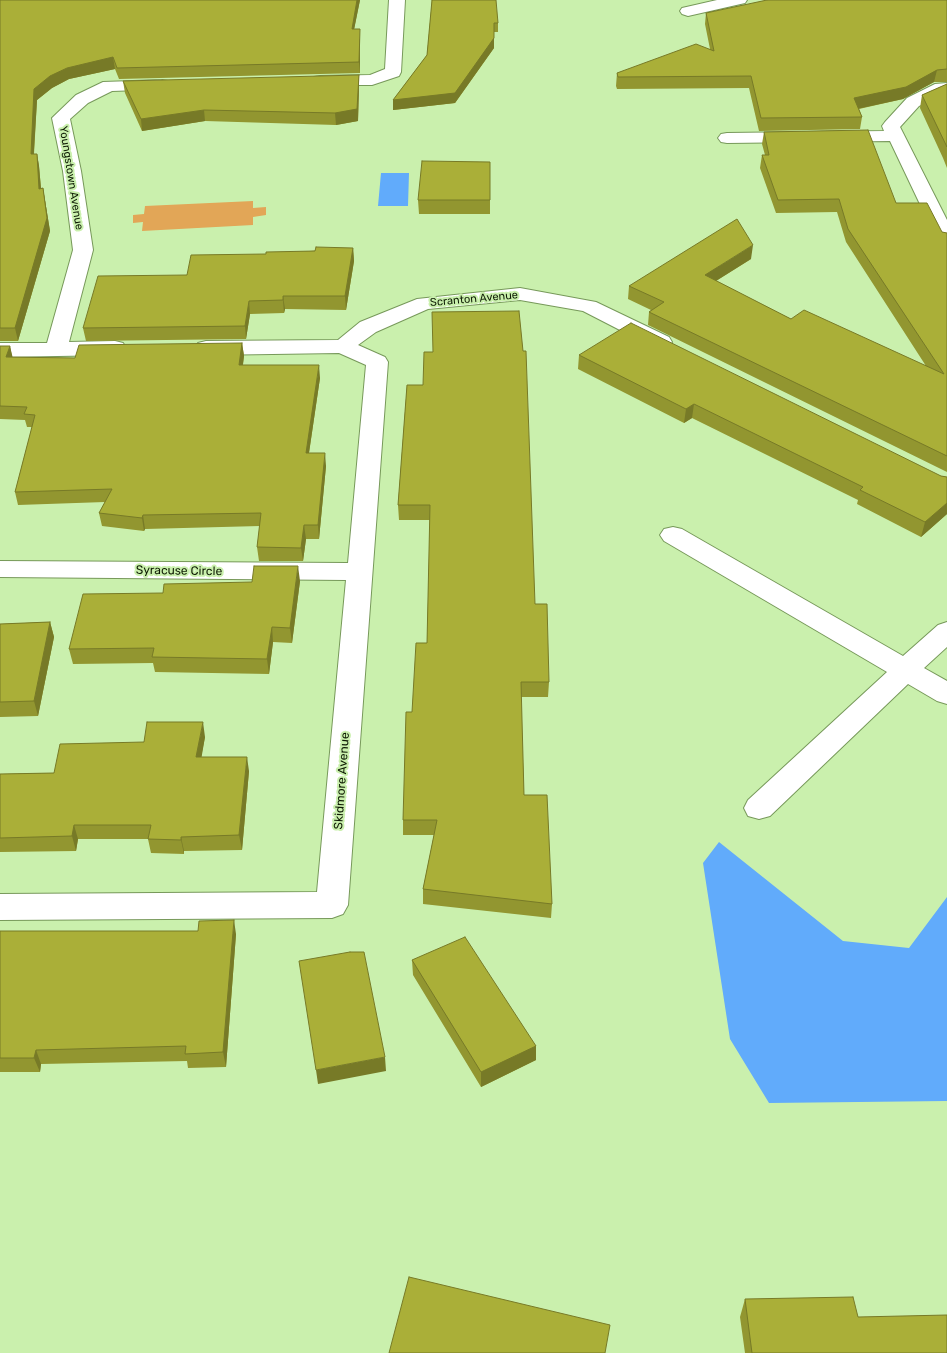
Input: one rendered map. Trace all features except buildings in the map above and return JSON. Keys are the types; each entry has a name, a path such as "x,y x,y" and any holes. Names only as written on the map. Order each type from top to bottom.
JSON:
{"street":[{"path":"302,82 372,80 393,72 397,0"},
{"path":"688,11 739,0"},
{"name":"Youngstown Avenue","path":"56,349 83,250 72,171 61,118 82,99 109,86 183,84"},
{"path":"947,88 941,88 913,102 891,126 894,136 947,240"},
{"path":"727,138 894,136"},
{"name":"Scranton Avenue","path":"344,346 368,327 424,303 520,294 589,306 676,349"},
{"path":"185,348 344,346"},
{"name":"Skidmore Avenue","path":"0,907 332,905 358,572 377,362 344,346"},
{"path":"0,350 136,348"},
{"path":"673,535 947,694"},
{"name":"Syracuse Circle","path":"0,569 358,572"},
{"path":"759,808 947,631"}],"shaded area":[{"path":"253,201 253,208 266,207 266,215 253,217 253,225 142,231 143,222 133,223 133,215 144,214 145,206"}],"water":[{"path":"381,173 409,173 408,206 378,206"},
{"path":"719,842 843,941 909,948 947,897 947,1101 769,1103 730,1039 703,863"}]}
